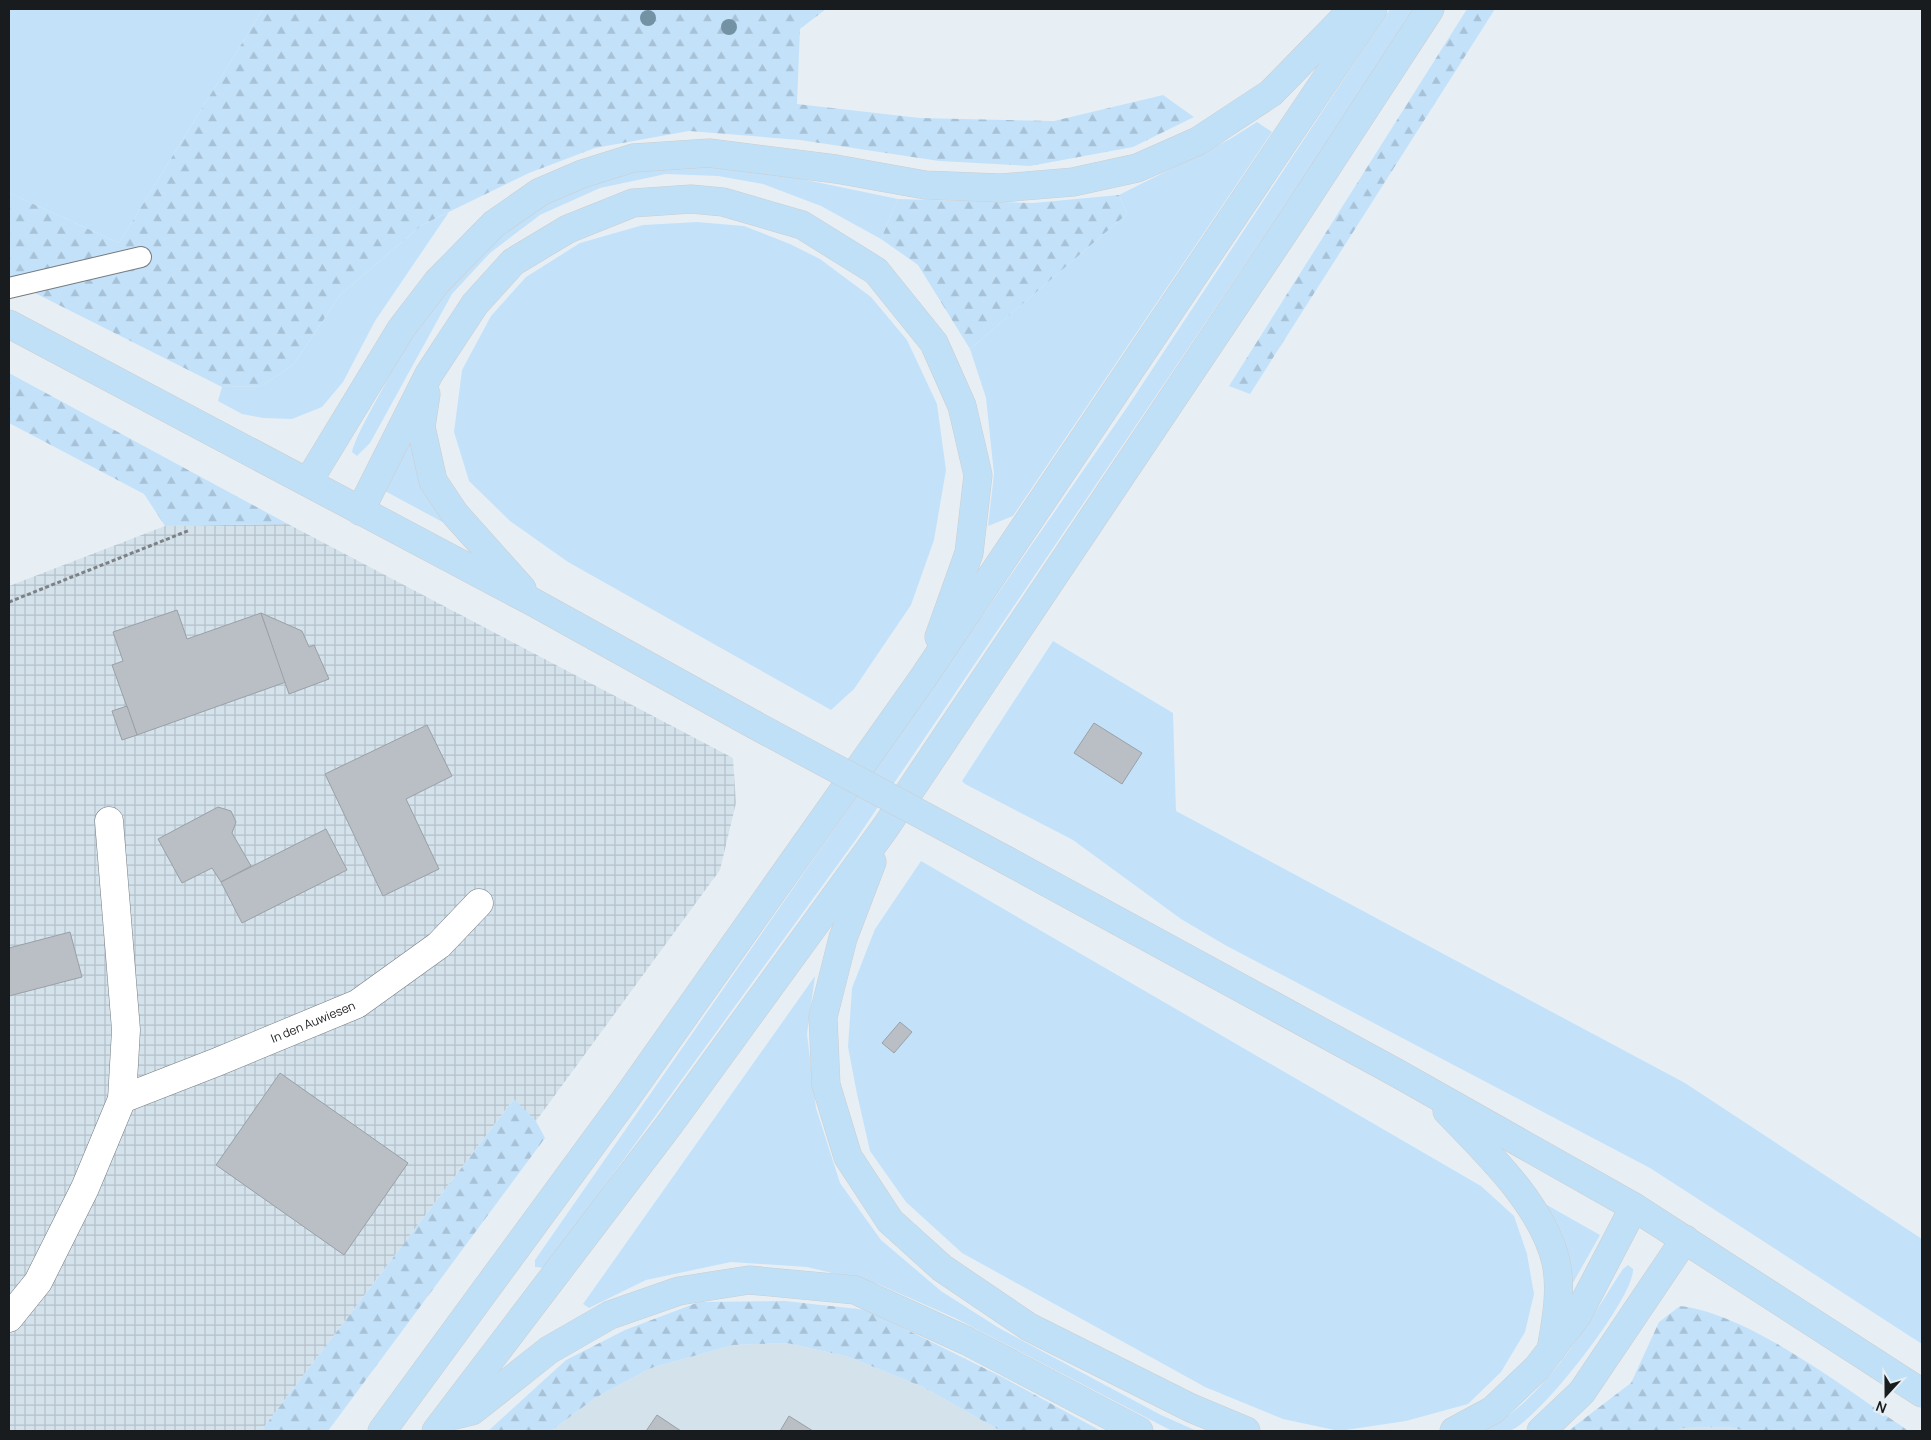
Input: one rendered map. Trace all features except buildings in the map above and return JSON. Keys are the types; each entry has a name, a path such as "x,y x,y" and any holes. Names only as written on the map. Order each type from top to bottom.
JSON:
{"main road":[{"path":"308,482 400,329 437,282 494,224 540,192 582,174 633,158 709,153 836,168 925,185 1001,188 1073,182 1137,168 1198,141 1271,93 1353,9"},
{"path":"382,1431 621,1105 923,678 1373,9"},
{"path":"442,1424 669,1125 885,828 1293,219 1430,9"},
{"path":"360,511 429,374 475,304 513,262 568,228 632,203 691,199 723,202 802,225 876,271 934,343 962,406 978,476 969,553 923,678"},
{"path":"9,324 533,602 1429,1092 1634,1207 1922,1393"},
{"path":"429,374 421,427 433,481 455,514 533,602"},
{"path":"885,828 843,938 823,1017 826,1085 848,1157 890,1221 942,1268 1029,1327 1191,1408 1246,1431"},
{"path":"1429,1092 1504,1171 1536,1214 1556,1262 1559,1307 1551,1350"},
{"path":"1454,1431 1493,1410 1537,1368 1577,1316 1634,1207"},
{"path":"1541,1431 1582,1392 1684,1239"},
{"path":"442,1424 472,1411 549,1350 610,1315 679,1291 749,1280 855,1290 967,1341 1139,1431"}],"street":[{"path":"9,1318 38,1282 85,1188 122,1099 126,1030 109,821"},
{"name":"In den Auwiesen","path":"122,1099 218,1062 357,1004 439,945 480,903"}],"lane":[{"path":"9,288 141,257"}],"path":[{"path":"9,602 190,530"}],"shaded area":[{"path":"288,524 733,758 736,803 720,870 536,1121 513,1100 261,1431 9,1431 9,586 165,526"},
{"path":"787,1343 849,1357 923,1387 1001,1431 551,1431 595,1398 651,1368 733,1345"},
{"path":"1730,1427 1745,1431 1677,1431 1682,1428"}],"green space":[{"path":"9,9 263,9 119,243 9,193"},
{"path":"263,9 826,9 800,29 797,104 920,118 1054,121 1163,95 1194,117 1133,147 1030,166 939,161 800,140 689,131 595,148 529,173 422,225 340,295 294,364 262,386 222,387 9,280 9,193 119,243"},
{"path":"1390,9 1414,9 1319,155 857,838 545,1268 535,1267 535,1260 1128,406"},
{"path":"1467,9 1495,9 1250,394 1229,386"},
{"path":"1257,122 1272,132 1013,516 988,526 994,474 986,398 970,349 1127,214 1119,195 1230,139"},
{"path":"717,164 763,171 898,199 881,239 821,206 763,184 718,176 666,174 600,188 540,215 490,253 452,294 370,443 357,456 352,452 363,424 406,344 425,315 469,260 522,214 552,197 599,178 632,171"},
{"path":"1119,195 1127,214 970,349 918,265 881,239 898,199 1033,203"},
{"path":"449,212 375,321 343,382 322,407 292,419 263,418 242,414 218,401 222,387 262,386 294,364 340,295 422,225"},
{"path":"697,222 744,226 790,244 820,259 871,297 907,340 937,404 946,470 934,540 911,605 854,689 831,710 568,562 510,521 469,481 454,432 462,370 491,316 526,277 580,243 643,225"},
{"path":"9,373 288,524 165,526 144,494 9,423"},
{"path":"410,436 461,532 383,490"},
{"path":"1053,641 1173,713 1176,811 1685,1083 1922,1239 1922,1344 1650,1168 1225,945 1181,919 1073,840 965,784 962,781"},
{"path":"921,861 1481,1186 1514,1216 1527,1254 1534,1294 1525,1332 1501,1372 1468,1404 1406,1421 1339,1431 1283,1419 1205,1387 962,1253 906,1202 870,1151 848,1047 852,988 875,929"},
{"path":"815,976 807,1034 816,1108 840,1183 881,1240 941,1291 999,1328 1161,1415 1197,1431 1172,1431 955,1318 878,1284 807,1267 731,1262 646,1280 589,1308 583,1304"},
{"path":"514,1099 536,1121 545,1138 328,1431 261,1431"},
{"path":"1547,1205 1600,1235 1569,1290 1544,1207"},
{"path":"1628,1265 1633,1269 1629,1284 1619,1305 1583,1357 1562,1383 1523,1423 1506,1432 1483,1431 1506,1417 1545,1381 1579,1337 1623,1269"},
{"path":"785,1301 867,1310 1004,1378 1101,1431 1001,1431 923,1387 849,1357 787,1343 733,1345 651,1368 595,1398 551,1431 488,1431 566,1360 625,1330 699,1302"},
{"path":"1680,1306 1708,1312 1737,1323 1768,1339 1798,1356 1909,1431 1745,1431 1730,1427 1682,1428 1677,1431 1568,1431 1631,1383 1659,1322"}]}
